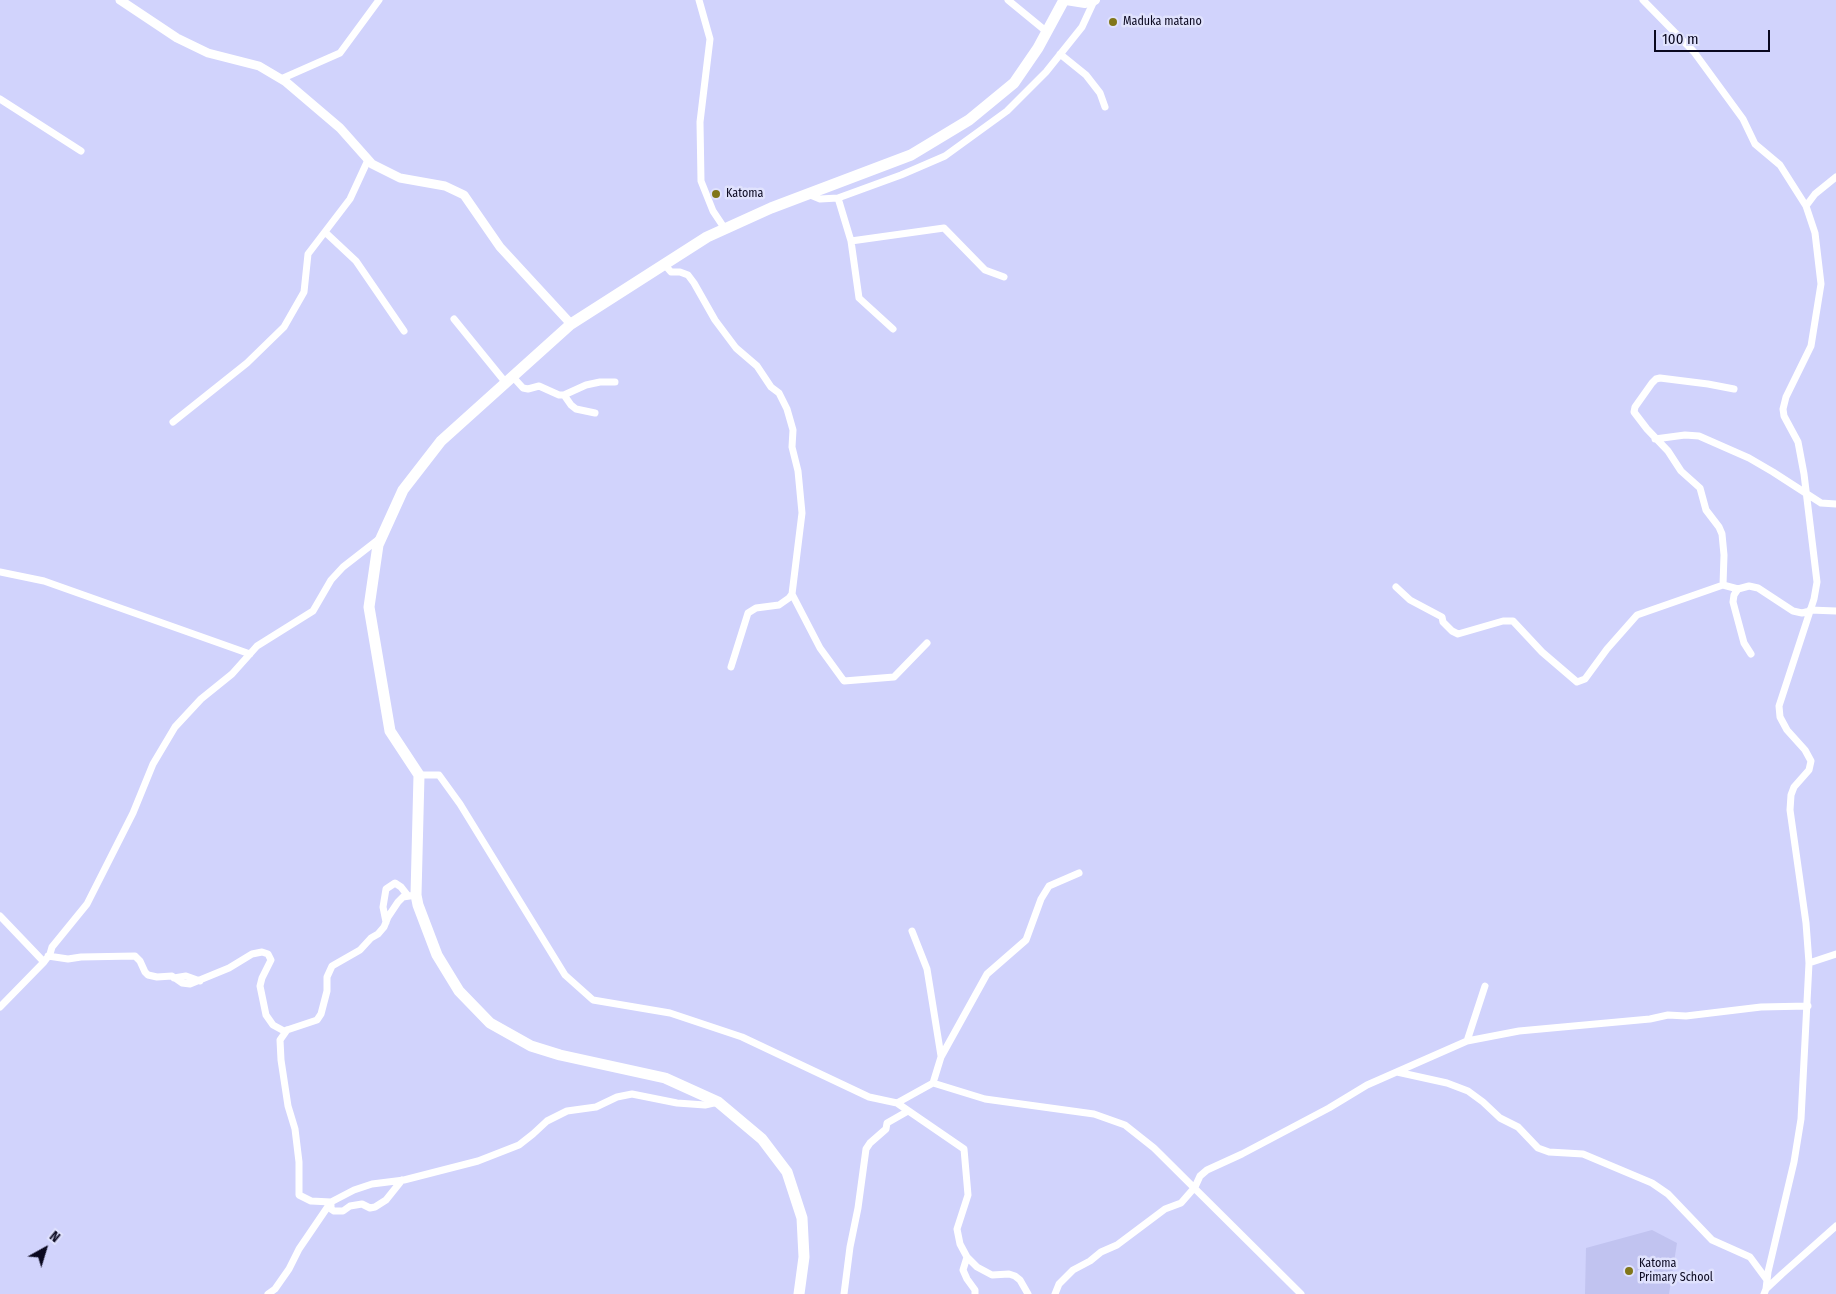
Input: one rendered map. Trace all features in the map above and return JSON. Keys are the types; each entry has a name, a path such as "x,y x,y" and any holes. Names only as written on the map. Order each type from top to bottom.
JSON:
{"highway":[{"path":"799,1294 804,1257 802,1218 787,1172 762,1139 718,1102 665,1078 560,1055 531,1046 490,1023 459,991 437,955 418,905 412,895 419,775 390,731 369,607 378,545 403,490 441,441 571,324 707,237 770,208 911,155 970,120 1014,83 1038,48 1065,0"}],"main road":[{"path":"1065,0 1086,3 1094,1"}],"street":[{"path":"120,0 177,38 208,53 259,66 281,79 340,128 372,164 400,178 445,186 464,195 500,247 571,324"},
{"path":"281,79 340,53 379,0"},
{"path":"698,0 710,38 700,122 701,181 713,211 725,229"},
{"path":"1008,0 1047,32"},
{"path":"1642,0 1694,52 1743,119 1756,144 1780,165 1806,206 1815,233 1822,284 1811,346 1786,397 1783,409 1784,416 1798,442 1816,582 1810,611 1779,706 1780,717 1787,730 1811,761 1809,770 1794,787 1791,795 1790,810 1806,923 1809,963 1801,1119 1794,1162 1765,1292"},
{"path":"808,194 820,199 838,198 902,175 945,156 1007,111 1046,72 1082,27 1094,1"},
{"path":"1060,54 1086,75 1100,93 1105,107"},
{"path":"0,99 81,151"},
{"path":"173,422 247,363 284,327 304,292 308,254 350,199 368,160"},
{"path":"1806,206 1815,194 1836,177"},
{"path":"838,198 851,241 859,298 894,329"},
{"path":"851,241 944,228 985,270 1004,277"},
{"path":"325,232 356,262 404,331"},
{"path":"664,264 672,272 688,275 715,320 736,348 757,366 771,387 779,393 792,430 792,447 798,471 802,506 792,594 779,605 756,608 748,613 731,667"},
{"path":"454,319 509,380 523,388 528,389 539,386 564,395 586,385 600,382 615,382"},
{"path":"1723,585 1724,555 1722,534 1706,510 1700,488 1681,471 1668,451 1655,439 1634,412 1635,407 1656,379 1660,378 1699,382 1734,389"},
{"path":"564,395 576,409 595,413"},
{"path":"1655,439 1685,434 1699,436 1749,458 1821,503 1836,504"},
{"path":"0,1007 46,959 52,947 89,899 114,852 140,798 153,764 169,735 201,699 232,674 257,646 313,611 331,580 343,567 381,537"},
{"path":"0,572 44,581 250,654"},
{"path":"1396,587 1410,600 1442,617 1443,622 1458,634 1503,621 1513,621 1542,652 1576,682 1585,679 1607,649 1637,615 1723,585 1738,589 1749,586 1758,588 1793,611 1802,613 1810,611 1836,611"},
{"path":"1738,589 1734,595 1734,602 1744,643 1751,654"},
{"path":"792,594 820,648 844,681 894,677 928,643"},
{"path":"419,775 439,775 460,804 565,975 593,1000 670,1014 742,1036 869,1097 897,1103 964,1149 968,1195 957,1229 960,1244 967,1257 977,1267 992,1275 1008,1274 1014,1276 1020,1280 1028,1294"},
{"path":"897,1103 933,1083 941,1056 987,974 1026,940 1041,899 1049,886 1079,873"},
{"path":"386,922 383,907 386,888 395,883 412,895"},
{"path":"0,916 46,959 81,956 130,956 140,961 144,972 148,975 157,977 169,975 186,984 200,981 229,968 256,952 268,954 271,960 260,986 266,1015 276,1028 287,1030 317,1020 321,1014 327,991 327,977 332,966 363,948 371,938 380,932 398,902 404,897 412,895"},
{"path":"912,931 927,969 941,1056"},
{"path":"1809,963 1836,954"},
{"path":"1467,1041 1485,986"},
{"path":"1055,1294 1059,1284 1073,1270 1090,1261 1101,1252 1125,1240 1164,1210 1181,1203 1195,1187 1200,1176 1207,1170 1242,1154 1329,1108 1367,1085 1467,1041 1519,1031 1650,1019 1668,1015 1686,1016 1761,1008 1808,1006"},
{"path":"287,1030 280,1040 280,1060 288,1106 295,1129 299,1162 299,1195 311,1201 331,1202"},
{"path":"1397,1072 1447,1083 1468,1091 1500,1118 1518,1126 1538,1148 1549,1152 1583,1154 1652,1183 1668,1194 1712,1240 1750,1257 1767,1280"},
{"path":"933,1083 985,1099 1094,1114 1125,1125 1154,1148 1195,1187 1301,1294"},
{"path":"268,1294 275,1289 289,1270 299,1249 331,1202 354,1190 372,1184 402,1180 478,1161 519,1145 547,1121 567,1111 582,1107 596,1107 617,1097 632,1094 678,1103 705,1105 718,1102"},
{"path":"844,1294 866,1149 886,1129 887,1123 908,1111"},
{"path":"331,1202 331,1209 334,1211 343,1211 350,1206 362,1204 370,1208 375,1207 386,1200 402,1180"},
{"path":"1765,1292 1836,1226"},
{"path":"967,1257 963,1266 964,1273 975,1290 975,1294"}],"shaded area":[{"name":"Katoma Primary School","path":"1652,1230 1677,1243 1669,1294 1585,1294 1586,1248"}],"place":[{"name":"Maduka matano","path":"1113,22"},
{"name":"Katoma","path":"716,194"},
{"name":"Katoma Primary School","path":"1629,1271"}]}
